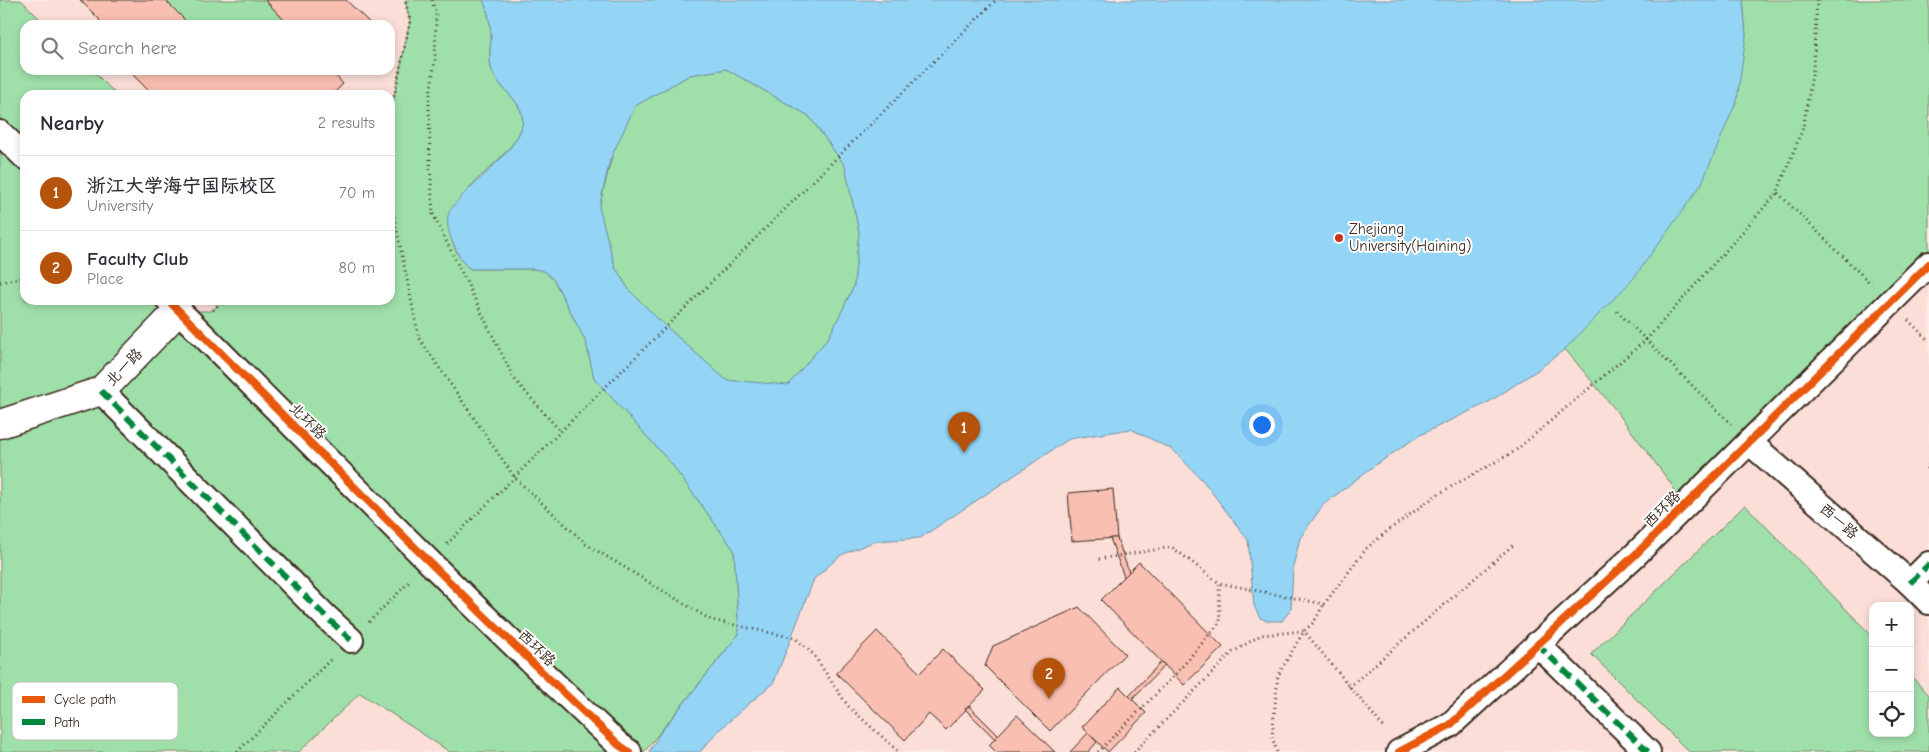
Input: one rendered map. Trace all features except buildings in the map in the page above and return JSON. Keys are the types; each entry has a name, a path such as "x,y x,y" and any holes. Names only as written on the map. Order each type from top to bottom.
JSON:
{"street":[{"path":"0,132 20,153"},
{"name":"西环路","path":"1401,751 1450,725 1635,556 1929,264"},
{"name":"北一路","path":"0,424 101,391 173,305"},
{"name":"北环路","path":"173,305 429,562"},
{"path":"101,391 351,640"},
{"name":"西一路","path":"1749,442 1910,583 1929,602"},
{"name":"西环路","path":"429,562 624,748"},
{"path":"1910,583 1929,564"},
{"path":"1538,644 1648,752"}],"path":[{"path":"395,92 410,21 405,0"},
{"path":"432,0 436,14 435,60 429,102 430,161 434,214 514,379 560,432"},
{"path":"237,752 996,0"},
{"path":"1277,752 1272,737 1278,675 1304,631 1314,622 1324,604 1367,548 1438,494 1515,451 1646,340 1778,193 1803,128 1813,69 1816,0"},
{"path":"1778,193 1874,287"},
{"path":"395,221 419,338 515,478 586,544 711,620 795,638 813,654 848,706 899,752"},
{"path":"0,282 20,277"},
{"path":"1617,311 1749,442"},
{"path":"1902,314 1929,341"},
{"path":"1929,465 1926,468 1929,470"},
{"path":"1349,687 1513,545"},
{"path":"1099,559 1172,547 1219,583 1324,604"},
{"path":"1098,752 1175,675 1220,622 1219,583"},
{"path":"1304,631 1401,751"},
{"path":"1134,752 1233,652 1262,635 1304,631"}],"shaded area":[{"path":"0,0 1929,0 1929,752 0,752"}],"green space":[{"path":"0,0 21,0 41,20 20,20 20,75 97,75 112,90 20,90 20,305 173,305 178,311 212,311 218,305 395,305 395,92 410,21 405,0 483,0 491,29 490,57 492,71 520,109 522,124 519,134 504,154 470,187 452,241 455,249 467,267 471,269 534,269 544,271 554,280 586,342 594,378 671,463 734,550 739,634 644,752 450,752 360,693 299,752 0,752"},
{"path":"165,0 265,0 284,20 185,20"},
{"path":"1743,0 1929,0 1929,265 1680,510 1672,485 1614,408 1565,349 1571,342 1746,36"},
{"path":"726,69 809,116 845,166 859,232 854,286 829,337 788,386 726,380 660,321 629,290 615,267 599,208 613,152 635,106 690,75"},
{"path":"1745,505 1869,633 1869,737 1914,737 1914,679 1929,695 1929,752 1689,752 1591,654"}],"water":[{"path":"483,0 1743,0 1746,36 1737,100 1701,185 1633,279 1565,349 1539,369 1489,402 1420,435 1371,468 1323,505 1300,538 1293,567 1291,609 1282,621 1268,621 1260,618 1254,606 1248,540 1204,482 1173,450 1131,429 1069,439 920,538 875,541 841,555 814,579 774,682 718,731 700,752 649,752 660,733 739,634 734,550 671,463 594,378 586,342 554,280 544,271 534,269 471,269 463,262 457,252 448,227 450,211 461,197 505,154 518,135 523,118 517,103 495,78 492,71 490,57 491,29","holes":["726,69 809,116 845,166 859,232 854,286 829,337 788,385 726,380 660,321 629,290 615,267 599,208 610,160 635,106 690,75"]}],"marked path":[{"path":"101,391 351,640"},
{"path":"1910,583 1929,564"},
{"path":"1537,644 1648,752"}],"cycle path":[{"path":"1399,752 1450,725 1635,555 1929,264"},
{"path":"173,305 448,580 562,691 619,745 629,752"}],"place":[{"name":"Zhejiang University(Haining)","path":"1339,238"},
{"name":"浙江大学海宁国际校区","path":"964,453"},
{"name":"Faculty Club","path":"1049,699"}]}
